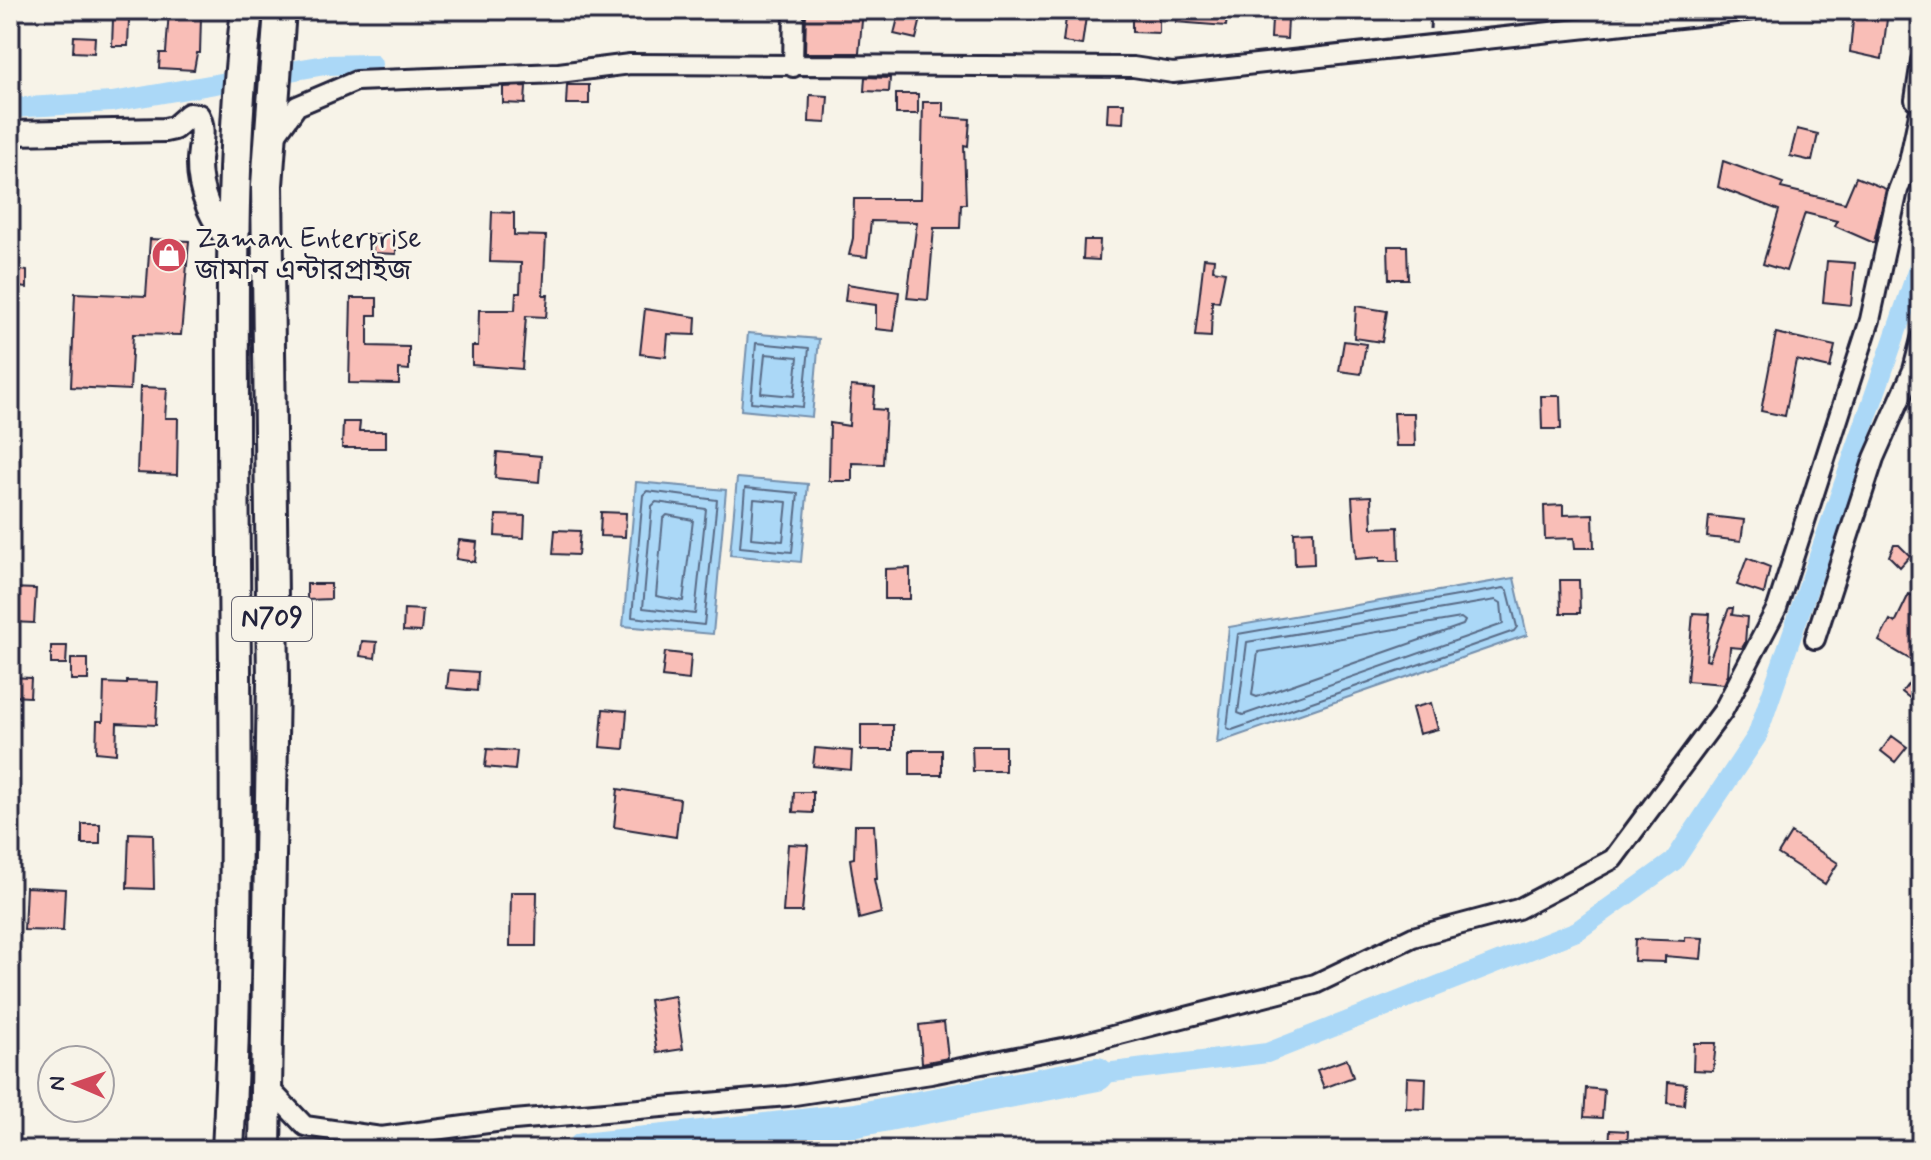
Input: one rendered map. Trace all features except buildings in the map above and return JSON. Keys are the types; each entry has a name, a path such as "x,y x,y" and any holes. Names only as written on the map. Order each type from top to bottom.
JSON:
{"highway":[{"name":"N709","path":"265,1150 273,681 266,308 269,135 280,10"},
{"name":"N709","path":"228,1150 235,831 233,248 237,122 246,17"}],"street":[{"path":"793,67 794,10"},
{"path":"269,135 297,106 356,81 559,73 630,64 1133,67 1173,73 1753,10"},
{"path":"266,1100 305,1126 381,1137 589,1112 788,1096 931,1074 1073,1046 1315,984 1413,937 1518,909 1613,859 1723,711 1777,608 1870,320 1898,190 1915,164 1921,61"},
{"path":"10,133 165,130 174,128 189,115 198,116 202,127 199,164 202,190 210,217 233,248"},
{"path":"1815,639 1874,458 1913,370 1921,339"}],"water":[{"path":"748,333 819,339 812,417 741,410"},
{"path":"737,478 808,484 801,562 730,555"},
{"path":"636,482 726,490 713,634 623,626"},
{"path":"1514,578 1527,635 1217,743 1229,627"}],"waterway":[{"path":"10,108 112,102 325,65 372,64"},
{"path":"1097,1074 1267,1053 1577,931 1674,861 1757,736 1921,260"},
{"path":"583,1150 856,1120 1097,1074"}],"place":[{"name":"Zaman Enterprise জামান এন্টারপ্রাইজ","path":"169,255"}]}
